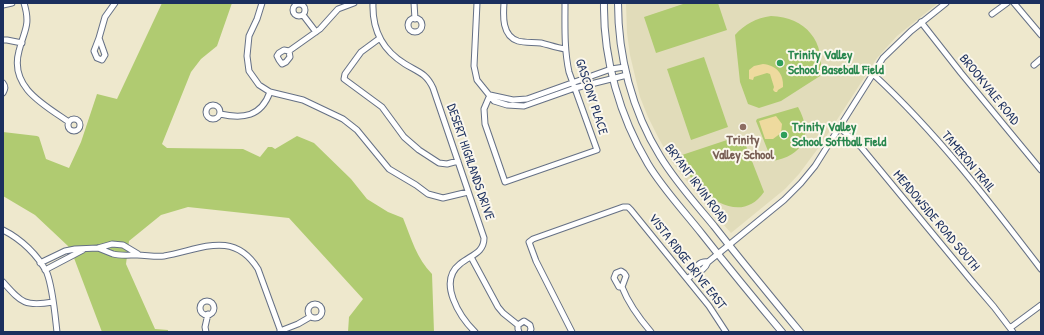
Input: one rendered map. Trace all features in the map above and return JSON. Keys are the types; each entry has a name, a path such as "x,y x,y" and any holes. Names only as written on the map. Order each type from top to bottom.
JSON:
{"main road":[{"name":"BRYANT IRVIN ROAD","path":"604,3 605,30 610,69 629,124 649,165 659,180 782,332"},
{"name":"BRYANT IRVIN ROAD","path":"618,3 619,33 627,75 635,104 660,157 673,176 728,245 800,332"}],"street":[{"path":"3,5 12,3"},
{"path":"24,3 28,22 18,59 18,70 22,83 28,92 35,98 68,122"},
{"path":"100,38 105,17 114,3"},
{"path":"262,3 257,19 249,36 247,62 254,80 270,92 304,100 342,119 357,130 389,169 428,194 443,198 468,192"},
{"path":"289,51 316,32 338,9 354,3"},
{"name":"DESERT HIGHLANDS DRIVE","path":"373,3 374,23 380,38 395,57 423,74 430,82 484,238 482,249 459,264 454,271 451,286 455,304 460,315 475,332"},
{"path":"414,3 415,18"},
{"path":"477,3 474,66 478,80 494,101 501,104 524,106 575,88 613,77 627,75"},
{"path":"504,3 503,23 512,37 518,41 542,43 565,50"},
{"name":"GASCONY PLACE","path":"490,96 484,109 485,124 505,182 597,150 569,72 565,50 565,3"},
{"path":"688,278 703,270 708,262 784,200 801,183 815,166 840,128 883,58 921,22 946,3"},
{"path":"992,14 1007,3"},
{"path":"1014,3 1041,35"},
{"path":"304,15 316,32"},
{"name":"BROOKVALE ROAD","path":"921,22 1041,170"},
{"path":"380,38 361,52 344,74 344,79 382,107 404,137 419,150 439,163 447,164 458,161"},
{"path":"3,40 22,43"},
{"path":"1034,65 1041,59"},
{"path":"490,96 520,100 610,69 625,66"},
{"name":"TAMERON TRAIL","path":"872,74 901,101 952,159 1012,231 1041,269"},
{"path":"3,83 5,90 3,92"},
{"path":"220,114 239,117 249,115 263,105 270,92"},
{"name":"MEADOWSIDE ROAD SOUTH","path":"840,128 861,146 1012,330"},
{"name":"VISTA RIDGE DRIVE EAST","path":"572,332 536,260 529,242 533,239 623,207 628,207 688,278 726,332"},
{"path":"3,230 25,245 45,270 50,284 57,332"},
{"path":"40,263 66,251 98,248 112,244 123,245 139,255"},
{"path":"98,248 112,254 150,256 164,256 209,245 222,245 241,250 258,269 280,332 310,317"},
{"path":"45,270 84,249"},
{"path":"471,257 498,306 518,324 519,332"},
{"path":"3,282 17,298 26,303 33,305 53,302"},
{"path":"622,287 634,310 651,332"},
{"path":"1012,330 1041,305"},
{"path":"206,332 205,327 208,314"},
{"path":"518,324 524,321 529,323 531,327 530,332"}],"shaded area":[{"name":"Trinity Valley School","path":"626,3 938,3 897,36 877,58 822,143 799,174 785,189 731,233 699,197 672,162 648,117 640,97 630,55 627,33"}],"green space":[{"path":"162,3 232,3 217,46 201,59 191,72 162,144 167,148 243,149 260,157 268,147 275,149 297,136 314,143 351,179 367,199 388,212 403,218 418,255 432,274 434,332 348,332 349,317 363,299 289,218 188,207 161,215 129,241 126,264 155,329 168,330 168,332 102,332 68,246 35,215 3,196 3,132 39,137 46,159 69,168 81,142 97,94 117,99"},
{"path":"686,3 718,3 727,30 656,53 644,17"},
{"name":"Trinity Valley School Baseball Field","path":"771,16 783,17 794,21 803,26 811,34 820,52 820,76 781,101 759,108 748,104 740,82 735,35 751,22 760,18"},
{"path":"704,57 728,127 691,140 667,69"},
{"name":"Trinity Valley School Softball Field","path":"798,107 803,117 805,127 803,143 791,155 772,161 756,121 757,119"},
{"path":"739,136 743,138 764,192 753,203 741,207 728,206 716,200 704,191 693,180 679,156"}],"sand":[{"path":"763,64 772,66 781,74 783,87 777,92 773,90 774,87 770,74 767,73 754,77 753,80 749,79 749,70 754,66"},
{"path":"776,116 782,124 781,133 773,139 765,139 759,121"}],"place":[{"name":"Trinity Valley School Baseball Field","path":"780,63"},
{"name":"Trinity Valley School","path":"743,127"},
{"name":"Trinity Valley School Softball Field","path":"784,135"}]}
